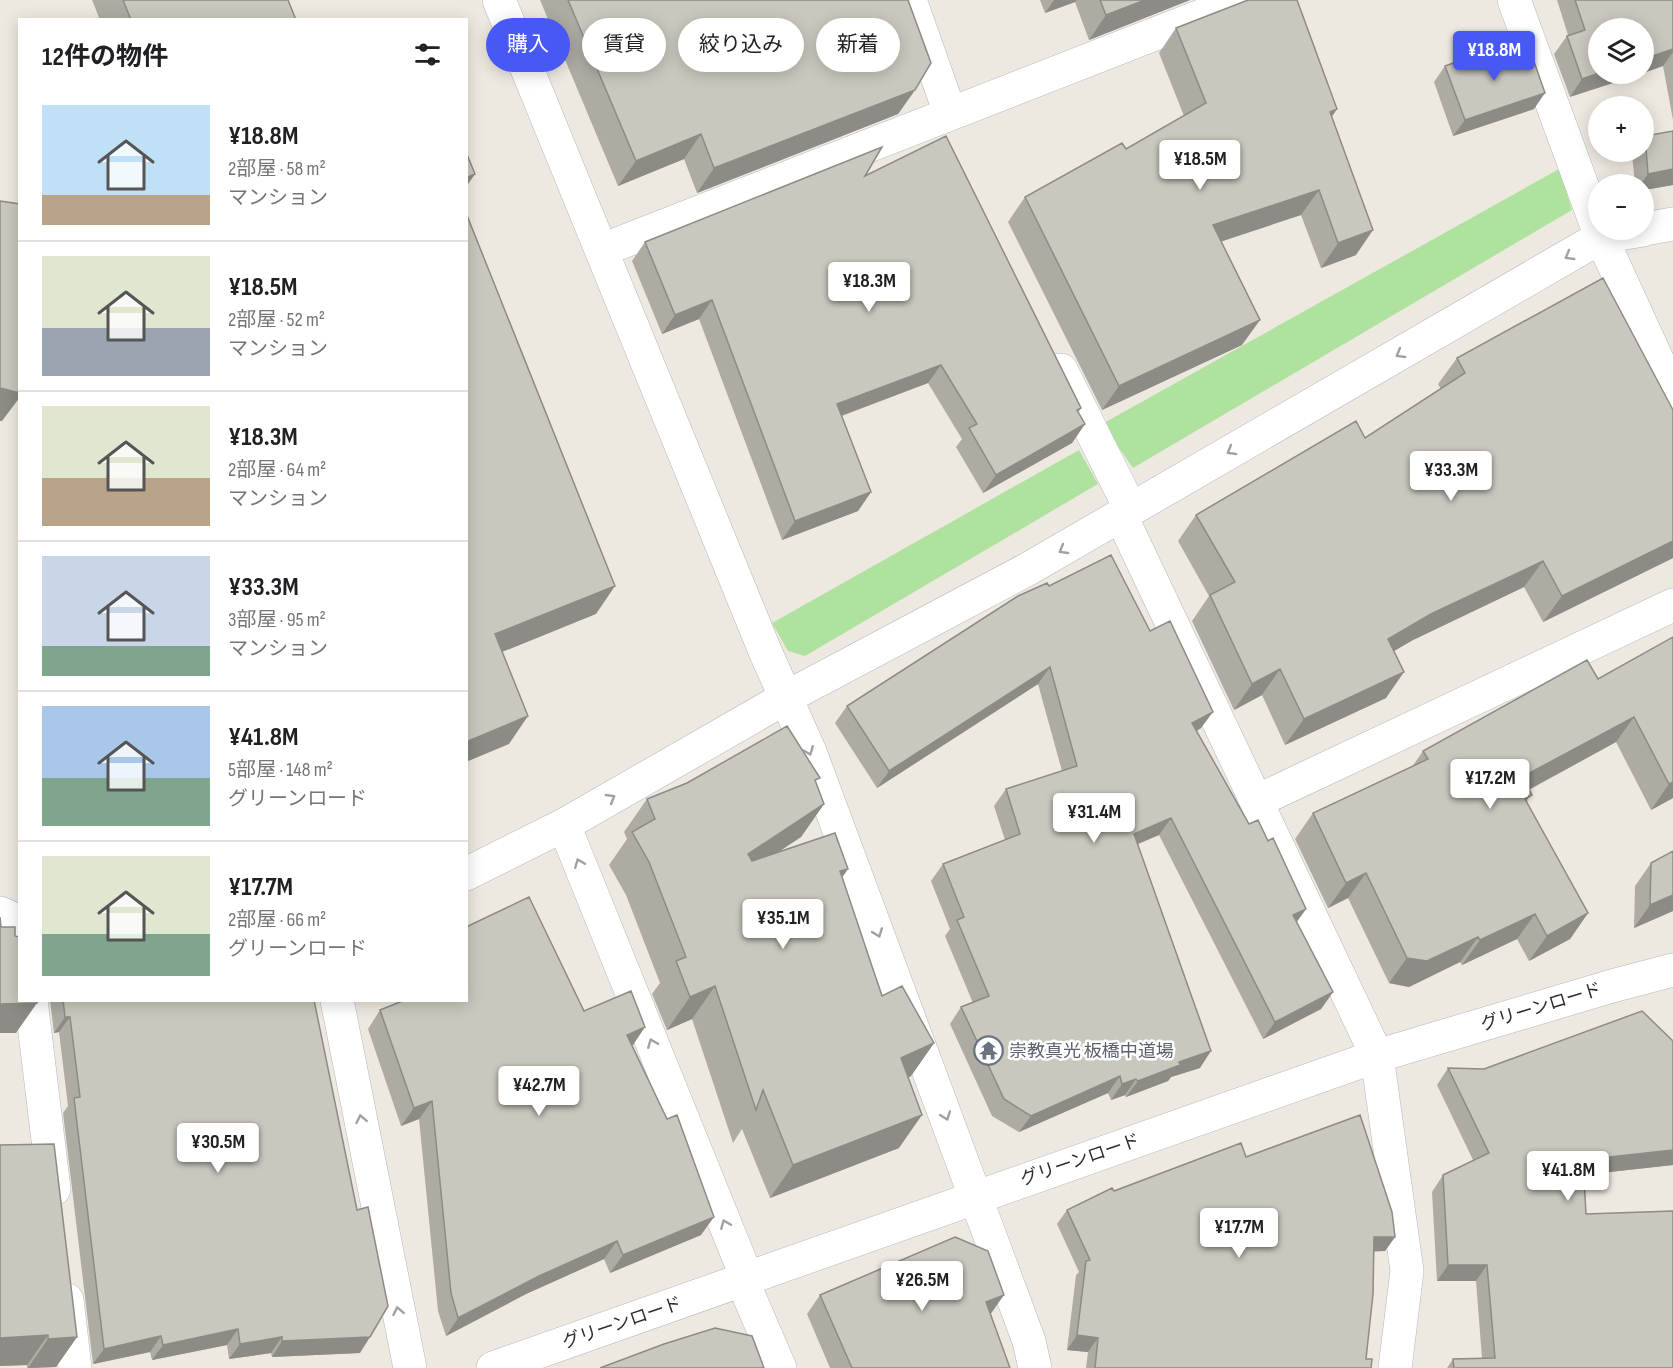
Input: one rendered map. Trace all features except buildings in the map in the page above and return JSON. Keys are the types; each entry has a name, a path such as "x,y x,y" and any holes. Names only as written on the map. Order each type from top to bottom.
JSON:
{"street":[{"path":"499,0 760,640 810,752 1029,1341 1035,1368"},
{"path":"910,0 952,150"},
{"path":"602,250 1242,0"},
{"path":"1514,0 1588,204"},
{"path":"1654,227 1673,224"},
{"path":"468,873 564,825 787,697 1028,569 1595,240"},
{"path":"1601,240 1673,394"},
{"path":"1048,342 1257,801 1377,1056 1407,1271 1395,1368"},
{"path":"1257,801 1673,605"},
{"path":"564,825 780,1368"},
{"path":"0,913 18,921"},
{"name":"グリーンロード","path":"492,1368 1377,1056 1673,970"},
{"path":"31,1002 57,1214"},
{"path":"337,1002 410,1368"},
{"path":"64,1273 75,1368"}],"green space":[{"path":"1559,169 1572,210 1133,468 1102,424"},
{"path":"1079,450 1098,484 805,656 788,651 772,623"}],"place":[{"name":"崇教真光 板橋中道場","path":"988,1051"}]}
